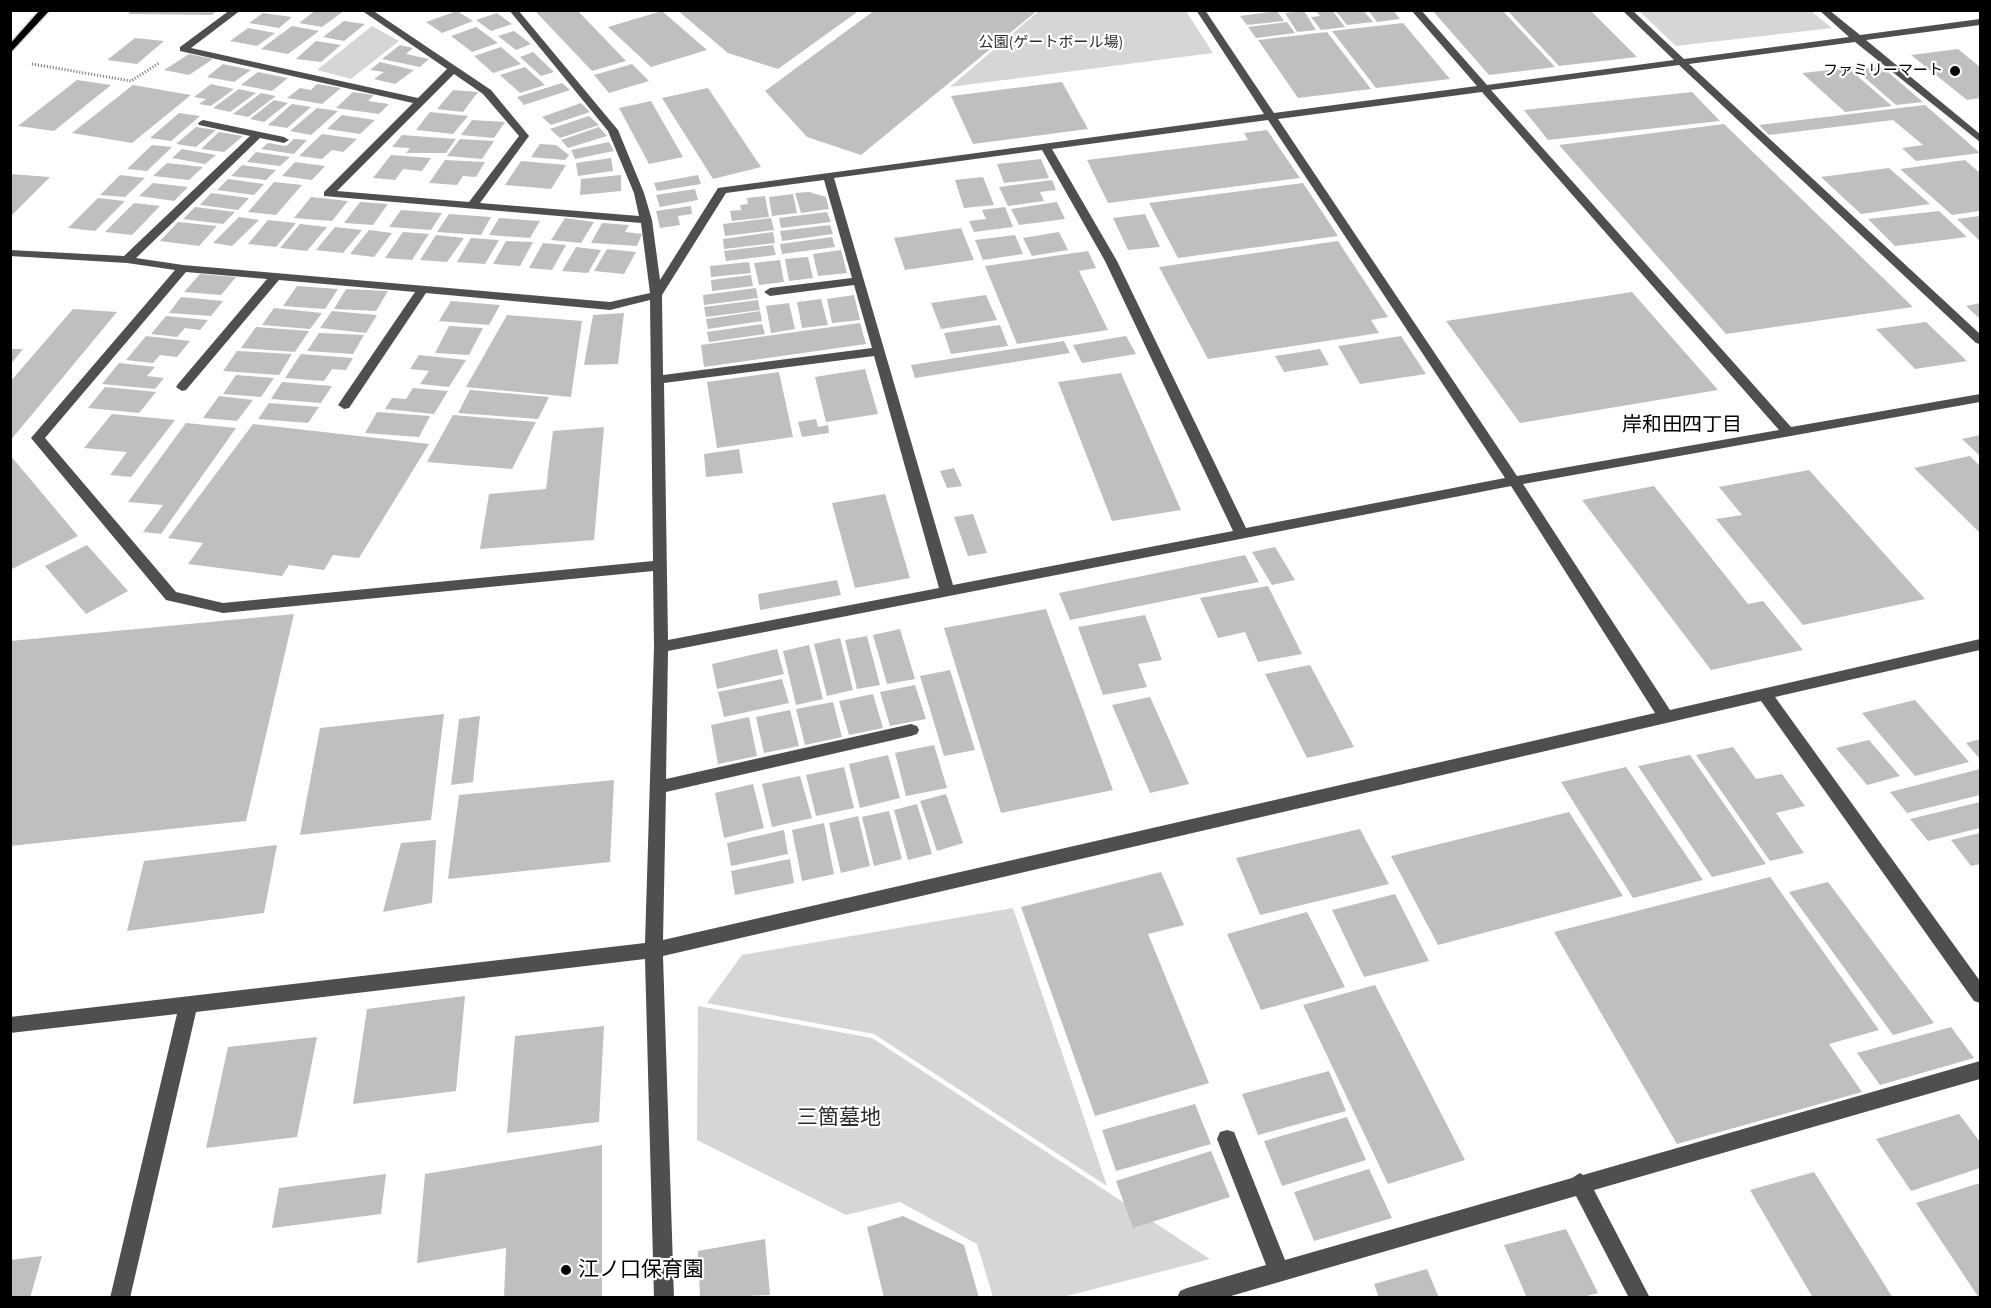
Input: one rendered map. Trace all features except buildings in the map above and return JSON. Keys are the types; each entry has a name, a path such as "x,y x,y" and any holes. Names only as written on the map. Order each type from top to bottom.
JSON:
{"main road":[{"path":"10,50 46,10"}],"street":[{"path":"183,49 237,10"},
{"path":"365,10 487,92 524,136 472,206"},
{"path":"513,10 613,130 639,193 646,220 656,295 661,647 654,950 664,1298"},
{"path":"1200,10 1514,481 1665,715"},
{"path":"1415,10 1788,432"},
{"path":"1626,10 1980,340"},
{"path":"1823,10 1980,139"},
{"path":"10,253 127,260 183,268 610,306 656,295 722,190 1980,22"},
{"path":"183,49 421,102"},
{"path":"454,68 328,194 646,220"},
{"path":"203,123 284,140"},
{"path":"127,260 258,134"},
{"path":"1046,147 1111,261 1241,533"},
{"path":"828,175 946,589"},
{"path":"183,268 38,438 171,596 223,608 660,565"},
{"path":"182,387 276,276"},
{"path":"770,292 859,281"},
{"path":"344,405 423,289"},
{"path":"658,381 879,351"},
{"path":"661,647 946,589 1514,481 1980,398"},
{"path":"10,1025 654,950 1980,644"},
{"path":"1764,693 1980,995"},
{"path":"658,787 911,730"},
{"path":"120,1298 189,1003"},
{"path":"1187,1298 1580,1183 1980,1070"},
{"path":"1227,1138 1279,1270"},
{"path":"1580,1183 1640,1298"}],"path":[{"path":"21,62 131,81 183,49"}],"green space":[{"name":"公園(ゲートボール場)","path":"1040,10 1186,11 1213,53 950,87"},
{"path":"1639,11 1811,11 1832,28 1676,46"},
{"path":"372,26 399,41 351,79 317,70"},
{"path":"1013,908 1107,1186 874,1034 707,1003 742,955"},
{"name":"三箇墓地","path":"698,1006 872,1038 1210,1259 1063,1297 993,1297 977,1244 900,1202 846,1215 697,1140"}],"place":[{"name":"ファミリーマート","path":"1955,71"},
{"name":"江ノ口保育園","path":"566,1270"}],"district":[{"name":"岸和田四丁目","path":"1682,425"}]}
